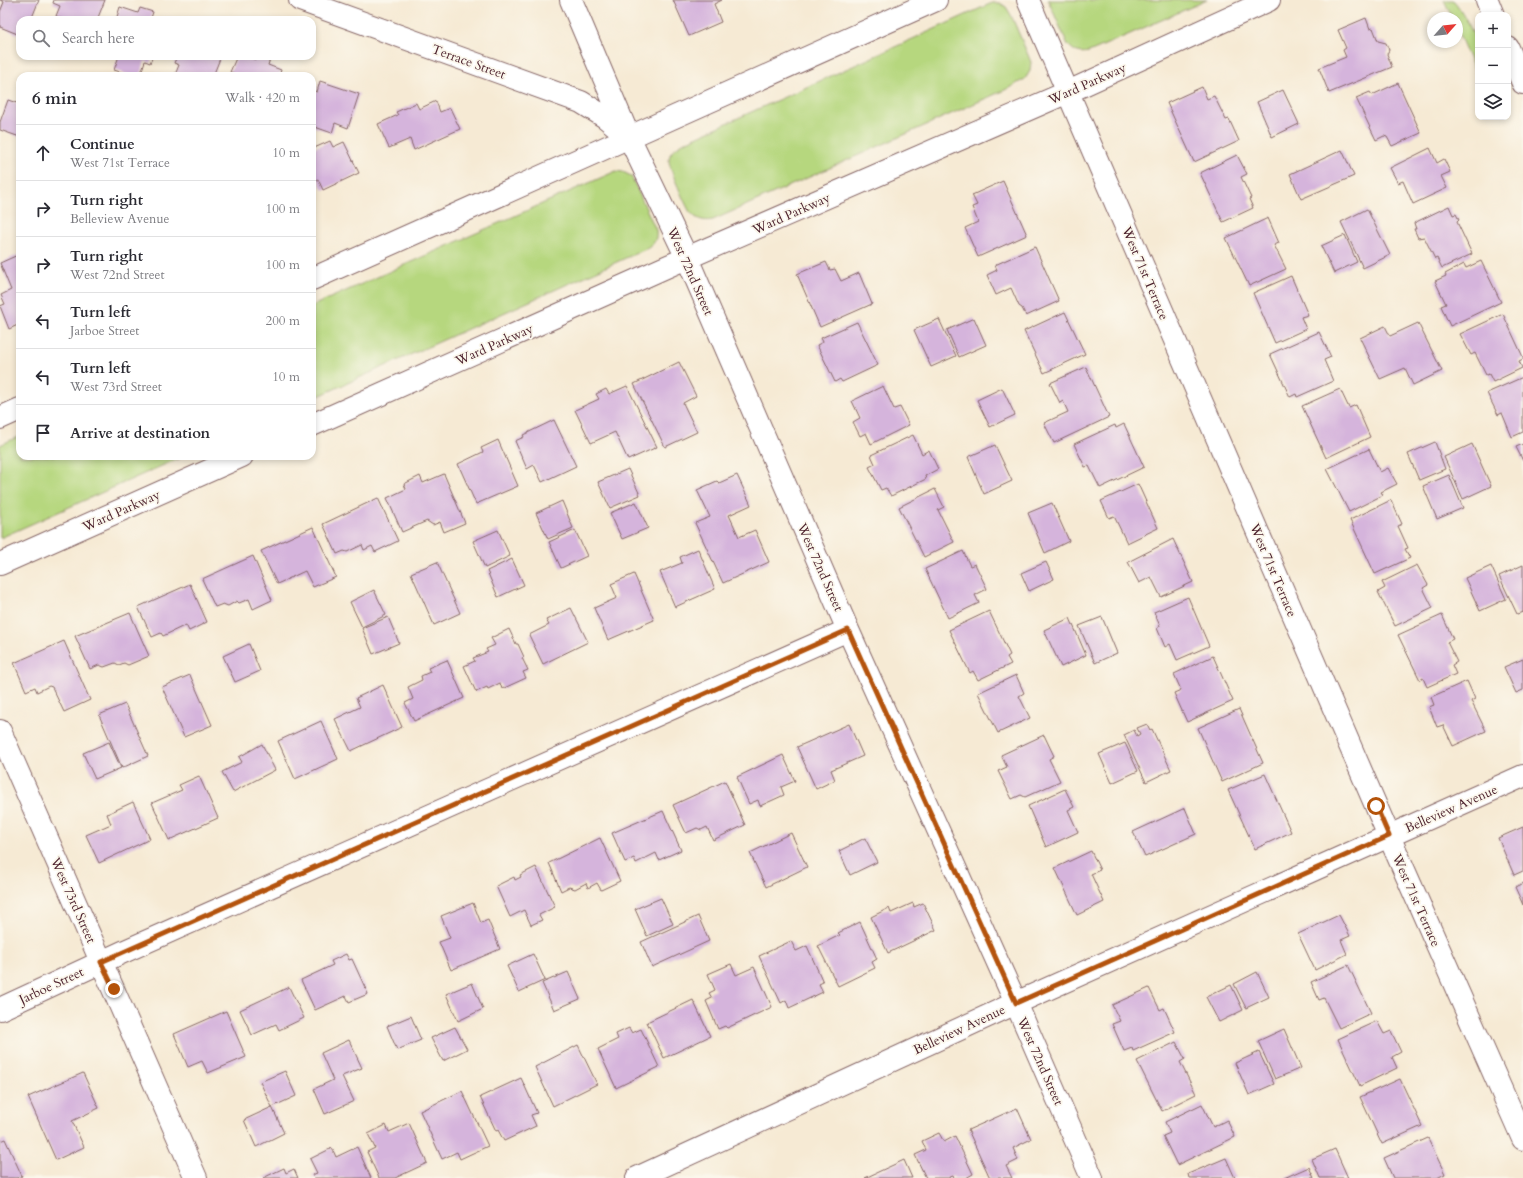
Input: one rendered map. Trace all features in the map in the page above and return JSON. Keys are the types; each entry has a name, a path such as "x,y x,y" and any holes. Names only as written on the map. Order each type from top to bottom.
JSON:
{"street":[{"name":"Terrace Street","path":"300,0 581,102 605,116 630,137"},
{"name":"West 72nd Street","path":"571,0 630,137 687,258 848,630 1016,1003 1092,1178"},
{"path":"316,277 936,0"},
{"name":"West 71st Terrace","path":"1028,0 1389,836 1523,1139"},
{"name":"Ward Parkway","path":"316,423 687,258 1068,92 1269,0"},
{"path":"1487,0 1492,12"},
{"path":"1511,55 1523,83"},
{"path":"0,418 16,411"},
{"name":"Ward Parkway","path":"0,564 233,460"},
{"name":"Jarboe Street","path":"0,1009 101,962 848,630"},
{"name":"West 73rd Street","path":"0,731 196,1178"},
{"name":"Belleview Avenue","path":"637,1178 1016,1003 1523,776"}],"green space":[{"path":"1048,0 1207,0 1089,52 1080,53 1068,45"},
{"path":"1444,0 1453,0 1462,12 1449,12"},
{"path":"992,3 1000,3 1006,7 1011,15 1031,62 1030,71 1025,79 1007,89 713,220 701,220 696,218 690,212 669,164 669,157 672,151 677,147 685,142"},
{"path":"1463,14 1475,38 1475,71 1463,44"},
{"path":"616,171 623,172 631,176 656,230 655,240 648,248 316,397 316,304"},
{"path":"16,438 16,460 175,460 0,538 0,445"}],"building":[{"path":"0,0 39,0 33,16 16,16 16,33 0,27 0,12 4,2"},
{"path":"54,0 105,0 99,16 56,16 60,6 53,3"},
{"path":"673,0 722,0 714,4 721,22 689,36"},
{"path":"120,7 138,13 140,8 153,12 152,16 117,16"},
{"path":"1366,18 1370,29 1373,28 1378,41 1386,43 1389,50 1387,54 1392,67 1329,93 1319,68 1346,57 1343,50 1346,48 1338,30"},
{"path":"118,60 151,60 150,63 145,61 141,72 120,72 114,70"},
{"path":"175,60 219,60 215,72 176,72 179,65 174,63"},
{"path":"235,60 270,60 268,65 281,70 280,72 230,72"},
{"path":"320,81 359,94 348,128 335,123 332,133 316,127 317,92"},
{"path":"1398,83 1421,133 1392,146 1387,137 1384,136 1376,140 1356,98 1370,92 1372,95"},
{"path":"1202,87 1207,99 1214,96 1226,120 1229,119 1239,141 1194,162 1167,103"},
{"path":"1283,90 1299,124 1272,137 1257,102"},
{"path":"8,100 16,103 16,136 0,130 0,122"},
{"path":"436,101 440,112 450,108 460,129 414,150 410,139 389,148 378,124 398,115 396,112 416,103 419,109"},
{"path":"330,141 333,147 344,142 359,173 323,190 318,179 316,180 316,147"},
{"path":"1430,148 1437,163 1444,159 1450,172 1441,176 1447,188 1413,204 1403,181 1398,183 1390,168"},
{"path":"1342,150 1354,176 1301,199 1290,174"},
{"path":"1237,155 1247,174 1241,177 1251,198 1249,199 1253,208 1223,222 1200,173"},
{"path":"1003,181 1027,235 978,257 965,228 978,222 972,207 977,205 972,195"},
{"path":"1449,206 1453,215 1456,214 1459,220 1457,222 1472,254 1442,268 1437,258 1435,259 1424,237 1418,238 1414,229 1416,229 1414,223"},
{"path":"1367,209 1390,255 1363,268 1341,222"},
{"path":"1268,218 1279,243 1274,245 1286,269 1249,286 1226,238"},
{"path":"1345,235 1357,262 1334,273 1321,246"},
{"path":"1035,247 1059,301 1026,316 1022,308 1019,306 1011,288 996,295 987,275 997,270 995,265"},
{"path":"16,256 16,326 9,329 0,306 5,304 1,295 11,290 0,263"},
{"path":"1481,261 1501,302 1450,326 1441,306 1446,304 1435,281 1446,276 1445,274 1464,264 1466,268"},
{"path":"826,262 830,270 835,269 841,281 859,273 872,304 820,327 797,274"},
{"path":"1291,276 1308,315 1301,317 1306,329 1275,343 1253,293"},
{"path":"1065,312 1085,354 1044,373 1024,331"},
{"path":"1503,314 1523,357 1523,359 1519,361 1522,368 1493,382 1489,374 1486,375 1475,353 1471,355 1460,334"},
{"path":"974,318 986,345 959,357 947,330"},
{"path":"939,319 956,356 931,367 914,330"},
{"path":"857,322 878,365 842,382 840,379 835,382 817,345 823,342 821,338"},
{"path":"1418,323 1442,371 1413,385 1405,368 1380,379 1360,338 1385,326 1390,336"},
{"path":"1319,332 1331,357 1324,360 1333,381 1297,397 1296,394 1290,397 1270,354"},
{"path":"679,362 696,396 683,403 697,432 665,447 634,384"},
{"path":"1086,367 1109,417 1054,443 1044,423 1068,412 1063,401 1060,403 1050,383"},
{"path":"1523,377 1523,432 1512,437 1502,413 1498,415 1487,393"},
{"path":"627,386 657,447 628,460 615,432 591,443 575,410 599,399 596,394 606,389 609,394"},
{"path":"883,386 894,409 900,407 909,425 871,444 866,433 860,436 853,422 860,418 852,401"},
{"path":"1002,388 1015,415 990,427 977,400"},
{"path":"1340,389 1349,408 1356,405 1370,437 1326,458 1302,406"},
{"path":"554,420 576,466 542,482 534,465 527,469 515,441 524,437 523,435"},
{"path":"1124,424 1144,467 1100,488 1089,466 1085,467 1074,444 1115,425 1116,428"},
{"path":"913,435 922,454 929,450 938,469 925,476 926,479 891,496 886,488 881,490 869,467 875,464 871,455"},
{"path":"498,440 518,486 476,504 458,464 483,452 481,448"},
{"path":"1435,442 1445,469 1419,480 1408,454"},
{"path":"1472,444 1491,486 1463,499 1444,457"},
{"path":"1523,444 1523,461 1516,447"},
{"path":"995,445 1012,481 984,494 968,457"},
{"path":"1369,449 1380,472 1388,468 1397,484 1381,492 1383,495 1349,512 1327,469"},
{"path":"628,469 640,495 610,508 598,482"},
{"path":"444,474 465,523 444,532 440,522 433,525 427,521 402,532 387,498 406,489 404,484 420,476 423,483"},
{"path":"737,475 751,505 729,515 739,537 755,530 769,562 723,583 695,523 710,517 697,490 717,481 719,483"},
{"path":"1449,475 1463,508 1437,519 1423,486"},
{"path":"1138,484 1158,528 1127,543 1114,516 1109,518 1101,501"},
{"path":"935,489 944,507 938,510 954,542 924,557 899,507"},
{"path":"378,498 398,541 375,552 372,546 364,550 362,545 347,552 344,551 337,554 323,524"},
{"path":"1391,500 1402,524 1398,526 1408,548 1405,549 1410,558 1375,574 1350,520"},
{"path":"562,501 573,528 548,539 536,513"},
{"path":"636,502 648,528 622,539 610,513"},
{"path":"1052,503 1069,541 1045,553 1028,513"},
{"path":"313,527 336,577 313,587 305,571 277,584 261,551"},
{"path":"498,530 510,556 485,568 473,541"},
{"path":"575,530 587,556 561,568 549,542"},
{"path":"1173,539 1193,582 1161,597 1151,577 1139,583 1128,562"},
{"path":"698,549 715,589 675,607 660,572 682,563 680,557"},
{"path":"963,551 970,566 975,564 987,589 975,595 979,603 948,618 925,569"},
{"path":"253,556 272,600 253,609 249,599 239,603 237,601 228,606 223,604 215,607 202,579"},
{"path":"512,559 524,585 498,597 487,571"},
{"path":"437,562 460,613 434,625 411,573"},
{"path":"1046,562 1054,579 1029,591 1021,573"},
{"path":"1417,565 1428,585 1423,588 1433,608 1395,626 1378,592 1385,588 1382,582"},
{"path":"1523,565 1523,612 1517,614 1499,576"},
{"path":"1491,566 1506,599 1480,611 1465,578"},
{"path":"634,574 654,620 608,640 594,608 617,598 611,584"},
{"path":"190,584 207,622 189,631 186,625 163,636 161,633 152,637 138,607"},
{"path":"374,590 386,615 362,627 350,602"},
{"path":"1188,597 1209,646 1177,660 1170,644 1165,647 1157,628 1160,626 1154,612"},
{"path":"571,608 588,642 543,664 529,635 549,625 546,620"},
{"path":"989,611 1010,655 1007,657 1011,664 978,680 973,671 970,673 949,630"},
{"path":"130,613 149,656 128,665 124,663 119,665 115,663 104,667 99,665 90,669 75,636"},
{"path":"1442,615 1453,639 1447,642 1457,662 1452,665 1456,674 1427,687 1423,678 1420,680 1398,635"},
{"path":"388,617 399,643 373,654 362,628"},
{"path":"1102,617 1117,653 1095,663 1079,626"},
{"path":"1070,618 1086,655 1061,667 1044,630"},
{"path":"509,629 524,657 522,658 528,670 523,672 526,678 502,689 500,683 488,689 487,687 476,692 464,666 475,661 473,658 488,652 486,649 495,645 491,638"},
{"path":"64,641 90,700 64,712 52,687 49,686 37,692 35,687 26,691 14,663"},
{"path":"249,644 260,671 235,682 223,656"},
{"path":"1213,656 1233,701 1187,722 1174,693 1181,690 1174,674"},
{"path":"1523,659 1523,690 1516,693 1504,667"},
{"path":"447,660 464,698 414,721 405,703 413,699 408,687 422,680 421,676 430,672 428,668"},
{"path":"190,675 212,725 184,737 162,687"},
{"path":"1016,675 1024,693 1019,696 1030,718 998,733 978,693"},
{"path":"1467,681 1475,699 1471,701 1486,731 1453,746 1443,725 1437,727 1429,707 1434,705 1431,697"},
{"path":"383,685 402,727 351,751 335,719 360,707 356,698"},
{"path":"125,704 148,756 122,768 99,715"},
{"path":"1239,709 1263,763 1222,782 1198,728"},
{"path":"321,721 338,759 295,779 278,741"},
{"path":"849,724 863,756 831,770 835,780 816,789 797,747"},
{"path":"1147,724 1150,730 1152,729 1171,770 1146,782 1124,735 1134,730 1137,736 1140,734 1137,728"},
{"path":"1044,735 1054,756 1049,759 1060,781 1025,797 1021,795 1012,799 998,771 1007,767 1001,755"},
{"path":"109,742 121,768 95,779 83,753"},
{"path":"1125,743 1138,771 1112,783 1099,754"},
{"path":"262,744 275,770 233,792 222,772 242,762 239,757"},
{"path":"783,755 795,781 781,787 784,795 760,806 758,800 749,804 737,777"},
{"path":"1265,774 1291,832 1255,849 1228,790"},
{"path":"199,776 218,818 169,840 152,803 182,790 179,785"},
{"path":"725,781 745,825 713,840 707,827 701,830 697,828 686,833 673,805"},
{"path":"1065,789 1074,807 1068,810 1078,832 1046,847 1028,806"},
{"path":"133,802 150,839 99,863 86,835 111,824 107,814"},
{"path":"1185,808 1196,834 1145,857 1133,832"},
{"path":"663,811 681,850 659,860 656,853 636,863 634,858 625,862 612,833"},
{"path":"1523,827 1523,871 1514,875 1498,838"},
{"path":"791,833 807,867 766,887 750,853"},
{"path":"600,838 620,881 601,890 597,883 588,888 586,883 575,889 569,887 561,891 549,863"},
{"path":"865,838 877,862 850,875 839,851"},
{"path":"1091,851 1100,870 1091,874 1104,902 1077,915 1055,868"},
{"path":"536,867 555,907 539,915 542,920 531,925 524,910 510,917 496,886 514,877 515,880 521,877 520,875"},
{"path":"1523,883 1523,905 1515,887"},
{"path":"661,898 673,924 647,936 635,909"},
{"path":"473,903 481,923 488,920 500,949 451,970 439,942 450,938 441,916"},
{"path":"913,903 914,907 923,903 936,930 888,953 871,917 889,908 891,913"},
{"path":"1339,915 1350,936 1341,940 1347,954 1315,970 1298,934"},
{"path":"698,916 709,941 652,967 641,942"},
{"path":"860,922 877,959 872,962 875,968 838,986 818,946 840,935 838,933"},
{"path":"791,941 796,951 807,946 823,982 819,984 823,992 789,1008 786,1000 781,1003 759,956"},
{"path":"346,954 349,960 352,959 368,994 349,1002 346,996 315,1010 301,980 333,965 331,961"},
{"path":"533,954 545,980 519,992 507,966"},
{"path":"731,964 736,975 754,967 772,1007 727,1028 725,1026 718,1029 706,1001 712,998 709,993 715,990 708,974"},
{"path":"1348,965 1371,1013 1339,1028 1324,998 1319,1000 1311,982"},
{"path":"568,972 580,999 554,1010 542,983"},
{"path":"1257,972 1269,997 1246,1008 1234,984"},
{"path":"472,983 483,1009 458,1021 446,994"},
{"path":"1231,985 1243,1010 1219,1022 1206,997"},
{"path":"289,987 304,1018 279,1030 276,1024 252,1035 240,1010"},
{"path":"1149,988 1160,1010 1164,1008 1175,1032 1133,1051 1132,1048 1124,1051 1112,1024 1120,1021 1112,1005"},
{"path":"693,1000 710,1036 664,1058 647,1022"},
{"path":"226,1011 246,1057 208,1073 202,1061 188,1067 174,1034"},
{"path":"411,1016 421,1040 397,1050 387,1026"},
{"path":"1377,1021 1384,1034 1391,1031 1401,1052 1392,1057 1397,1068 1360,1086 1338,1039"},
{"path":"455,1027 467,1049 443,1061 431,1038"},
{"path":"629,1028 632,1033 641,1029 659,1067 616,1088 598,1049 618,1039 616,1034"},
{"path":"1284,1029 1301,1068 1275,1079 1258,1041"},
{"path":"349,1040 362,1068 342,1076 354,1101 325,1114 314,1089 333,1080 321,1053"},
{"path":"1176,1042 1185,1059 1180,1062 1196,1094 1162,1111 1137,1061"},
{"path":"578,1045 597,1084 553,1106 535,1067"},
{"path":"1259,1052 1274,1084 1249,1095 1235,1063"},
{"path":"285,1071 296,1096 272,1107 260,1082"},
{"path":"83,1073 99,1108 72,1121 84,1147 56,1160 28,1097"},
{"path":"521,1078 537,1113 531,1115 536,1126 504,1141 498,1130 496,1131 480,1097"},
{"path":"1400,1079 1422,1126 1382,1144 1360,1097"},
{"path":"462,1091 488,1146 460,1159 457,1152 442,1159 420,1111"},
{"path":"1202,1104 1213,1127 1227,1120 1235,1137 1177,1165 1163,1136 1170,1133 1165,1122"},
{"path":"272,1107 284,1133 256,1147 244,1120"},
{"path":"1017,1108 1031,1139 1013,1148 1018,1160 1006,1166 1012,1178 990,1178 968,1130"},
{"path":"409,1123 427,1163 395,1178 379,1178 367,1152 375,1148 368,1134 386,1125 389,1132"},
{"path":"939,1133 944,1142 955,1136 973,1174 966,1178 954,1178 953,1176 948,1178 926,1178 915,1155 926,1150 922,1141"},
{"path":"1428,1138 1445,1174 1437,1178 1393,1178 1384,1158"},
{"path":"5,1139 22,1176 18,1178 0,1178 0,1141"},
{"path":"357,1147 371,1178 314,1178 312,1175 317,1173 310,1159 332,1148 336,1157"},
{"path":"1335,1149 1348,1178 1320,1178 1312,1159"},
{"path":"1226,1158 1235,1178 1189,1178 1188,1174"},
{"path":"904,1160 912,1178 865,1178"},
{"path":"1309,1167 1314,1178 1284,1178"},
{"path":"284,1168 286,1173 294,1169 298,1178 263,1178"}],"route":[{"path":"114,989 101,962 848,630 1016,1003 1389,836 1376,806"}]}
